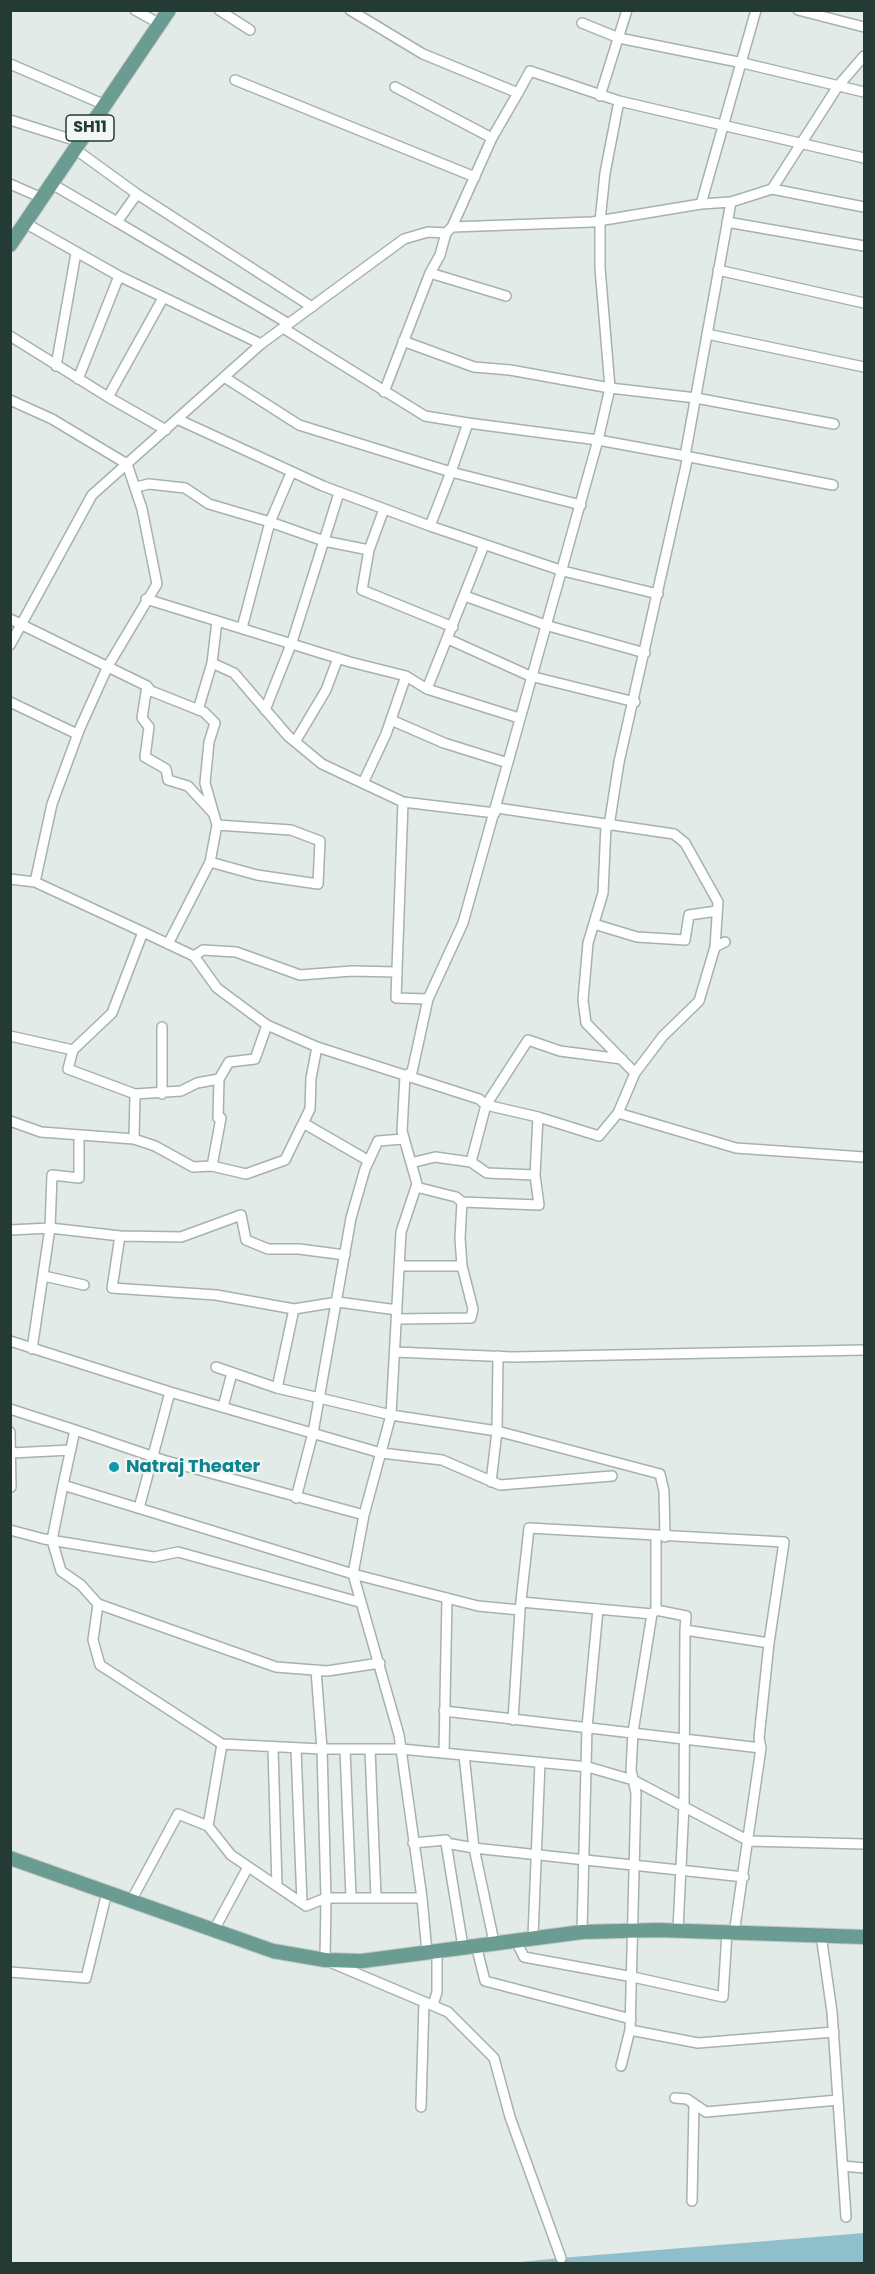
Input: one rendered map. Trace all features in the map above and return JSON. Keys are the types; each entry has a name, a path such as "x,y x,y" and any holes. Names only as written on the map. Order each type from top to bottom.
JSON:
{"main road":[{"name":"SH11","path":"10,245 18,228 42,198 169,10"},
{"path":"10,1858 273,1951 325,1960 362,1961 515,1939 582,1932 678,1930 864,1937"}],"street":[{"path":"135,10 160,24"},
{"path":"219,10 250,30"},
{"path":"350,10 423,54 518,93"},
{"path":"600,96 627,10"},
{"path":"701,204 743,63 756,10"},
{"path":"798,10 864,27"},
{"path":"582,23 619,38 743,63 864,92"},
{"path":"772,189 838,86 864,56"},
{"path":"10,64 105,105"},
{"path":"384,392 449,230 492,138 530,71 619,101 864,158"},
{"path":"235,80 475,177"},
{"path":"395,87 492,138"},
{"path":"405,1076 412,1072 428,999 463,923 496,811 530,676 581,505 610,388 600,268 600,220 605,173 619,101"},
{"path":"10,120 77,146 137,194 312,307"},
{"path":"10,184 42,198"},
{"path":"51,184 286,326 384,392 425,416 598,440 833,485"},
{"path":"10,645 15,622 92,495 261,344 404,239 428,232 600,220 701,204 731,202 772,189 864,207"},
{"path":"117,222 137,194"},
{"path":"635,1073 586,1023 583,1000 588,943 603,893 607,825 619,762 635,702 687,461 685,456 731,202"},
{"path":"727,222 864,246"},
{"path":"18,228 261,344"},
{"path":"56,366 76,254"},
{"path":"718,270 864,303"},
{"path":"430,273 506,296"},
{"path":"78,379 119,276"},
{"path":"108,398 163,298"},
{"path":"707,334 864,367"},
{"path":"10,336 108,398 166,430"},
{"path":"403,341 474,367 510,370 610,388 696,398 834,424"},
{"path":"224,377 299,425 451,472 581,505"},
{"path":"10,399 52,419 127,464 136,487 157,584 108,666 77,734 52,804 35,882"},
{"path":"177,419 339,493 561,570 658,594"},
{"path":"430,526 468,423"},
{"path":"242,628 270,522 291,472"},
{"path":"136,487 157,484 185,488 209,504 324,541 369,550"},
{"path":"265,710 292,642 339,493"},
{"path":"384,509 369,550 362,590 453,627"},
{"path":"427,689 484,545"},
{"path":"465,596 545,625 645,653"},
{"path":"146,599 338,658 406,676 427,689 519,718"},
{"path":"198,710 212,663 217,621"},
{"path":"15,622 108,666 147,686 151,691 204,712 215,723 209,742 205,783 217,821 210,862 168,944"},
{"path":"448,639 530,676 635,702"},
{"path":"295,742 326,690 338,658"},
{"path":"10,879 35,882 194,956 217,988 267,1025 317,1047 479,1099 486,1104 599,1136 618,1113 635,1073 663,1036 699,1001 715,947 718,902 685,843 674,834 496,811 403,802 322,764 295,742 234,673 212,663"},
{"path":"363,783 391,720 406,676"},
{"path":"147,686 142,718 149,727 145,757 166,769 168,780 188,786 217,821 291,830 320,841 318,884 256,875 210,862"},
{"path":"10,702 77,734"},
{"path":"391,720 444,743 508,763"},
{"path":"403,802 396,998 428,999"},
{"path":"594,924 637,937 686,940 688,915 717,911"},
{"path":"144,932 112,1013 74,1050 68,1069 135,1094 181,1091 197,1083 219,1079"},
{"path":"715,947 725,942"},
{"path":"194,956 203,950 236,952 300,975 352,971 397,972"},
{"path":"212,1166 221,1118 218,1118 219,1079 229,1062 255,1059 267,1025"},
{"path":"162,1027 162,1094"},
{"path":"10,1036 74,1050"},
{"path":"471,1162 486,1104 528,1041 560,1051 622,1059"},
{"path":"10,1120 41,1132 134,1139 156,1146 193,1167 212,1166 246,1174 268,1169 285,1160 305,1124 310,1109 311,1078 317,1047"},
{"path":"405,1076 404,1139 416,1187 401,1232 391,1415 364,1515 353,1574 359,1602 380,1664 401,1749 413,1842 432,1952 437,1992 428,2004 421,2107"},
{"path":"134,1139 135,1094"},
{"path":"618,1113 736,1149 864,1157"},
{"path":"416,1187 456,1197 462,1202 539,1205 535,1175 538,1117"},
{"path":"305,1124 369,1161"},
{"path":"32,1349 50,1228 52,1175 79,1178 79,1136"},
{"path":"296,1498 313,1433 338,1302 351,1218 369,1161 378,1141 404,1139"},
{"path":"411,1163 435,1157 471,1162 487,1173 535,1175"},
{"path":"120,1236 112,1288 216,1295 294,1309 338,1302 397,1314 471,1318 473,1309 462,1266 460,1238 462,1202"},
{"path":"10,1230 50,1228 120,1236 181,1237 241,1215 246,1240 268,1250 345,1255"},
{"path":"400,1266 462,1266"},
{"path":"44,1276 84,1285"},
{"path":"277,1388 294,1309"},
{"path":"10,1341 170,1392 381,1453 442,1461 500,1485 612,1476"},
{"path":"395,1352 498,1356 864,1350"},
{"path":"491,1482 497,1431 498,1356"},
{"path":"216,1367 319,1400 391,1415 497,1431 660,1474 664,1491 654,1612 633,1732 633,1780 636,1793 633,1977 630,2030 621,2066"},
{"path":"223,1407 232,1373"},
{"path":"139,1508 170,1392"},
{"path":"10,1409 152,1456 296,1498 364,1515"},
{"path":"75,1431 52,1540 61,1571 81,1585 98,1605 276,1667 316,1670 380,1664"},
{"path":"10,1432 11,1487"},
{"path":"11,1454 71,1450"},
{"path":"63,1485 353,1574 478,1606 598,1609 686,1616 682,1738 684,1805 678,1930"},
{"path":"513,1720 529,1528 660,1537 784,1542 768,1643 759,1738 761,1748 749,1841 744,1877 731,1933 723,1997 633,1977 524,1957 515,1939"},
{"path":"10,1530 52,1540 154,1557 178,1552 359,1602"},
{"path":"444,1753 447,1598"},
{"path":"98,1605 93,1640 100,1665 222,1744 296,1749 401,1749 588,1767 633,1780 749,1841 864,1844"},
{"path":"582,1932 588,1767 587,1726 598,1609"},
{"path":"685,1630 768,1643"},
{"path":"316,1670 322,1749 326,1898 325,1960 448,2012 494,2058 510,2116 561,2258"},
{"path":"444,1711 761,1748"},
{"path":"208,1826 222,1744"},
{"path":"273,1748 277,1886"},
{"path":"296,1749 302,1903"},
{"path":"345,1749 351,1897"},
{"path":"370,1749 376,1897"},
{"path":"464,1755 474,1848 494,1942"},
{"path":"533,1937 534,1854 540,1762"},
{"path":"131,1901 178,1815 208,1826 231,1855 306,1906 326,1898 422,1898"},
{"path":"413,1842 446,1840 447,1843 474,1848 744,1877"},
{"path":"447,1843 469,1946 485,1981 631,2019"},
{"path":"214,1930 248,1867"},
{"path":"10,1972 86,1978 107,1892"},
{"path":"821,1935 834,2032 846,2217"},
{"path":"630,2030 698,2043 834,2032"},
{"path":"675,2098 687,2099 706,2112 838,2100"},
{"path":"692,2201 694,2104"},
{"path":"843,2166 864,2168"}],"water":[{"path":"864,2233 864,2263 500,2264 561,2258"}],"place":[{"name":"Natraj Theater","path":"114,1467"}]}
